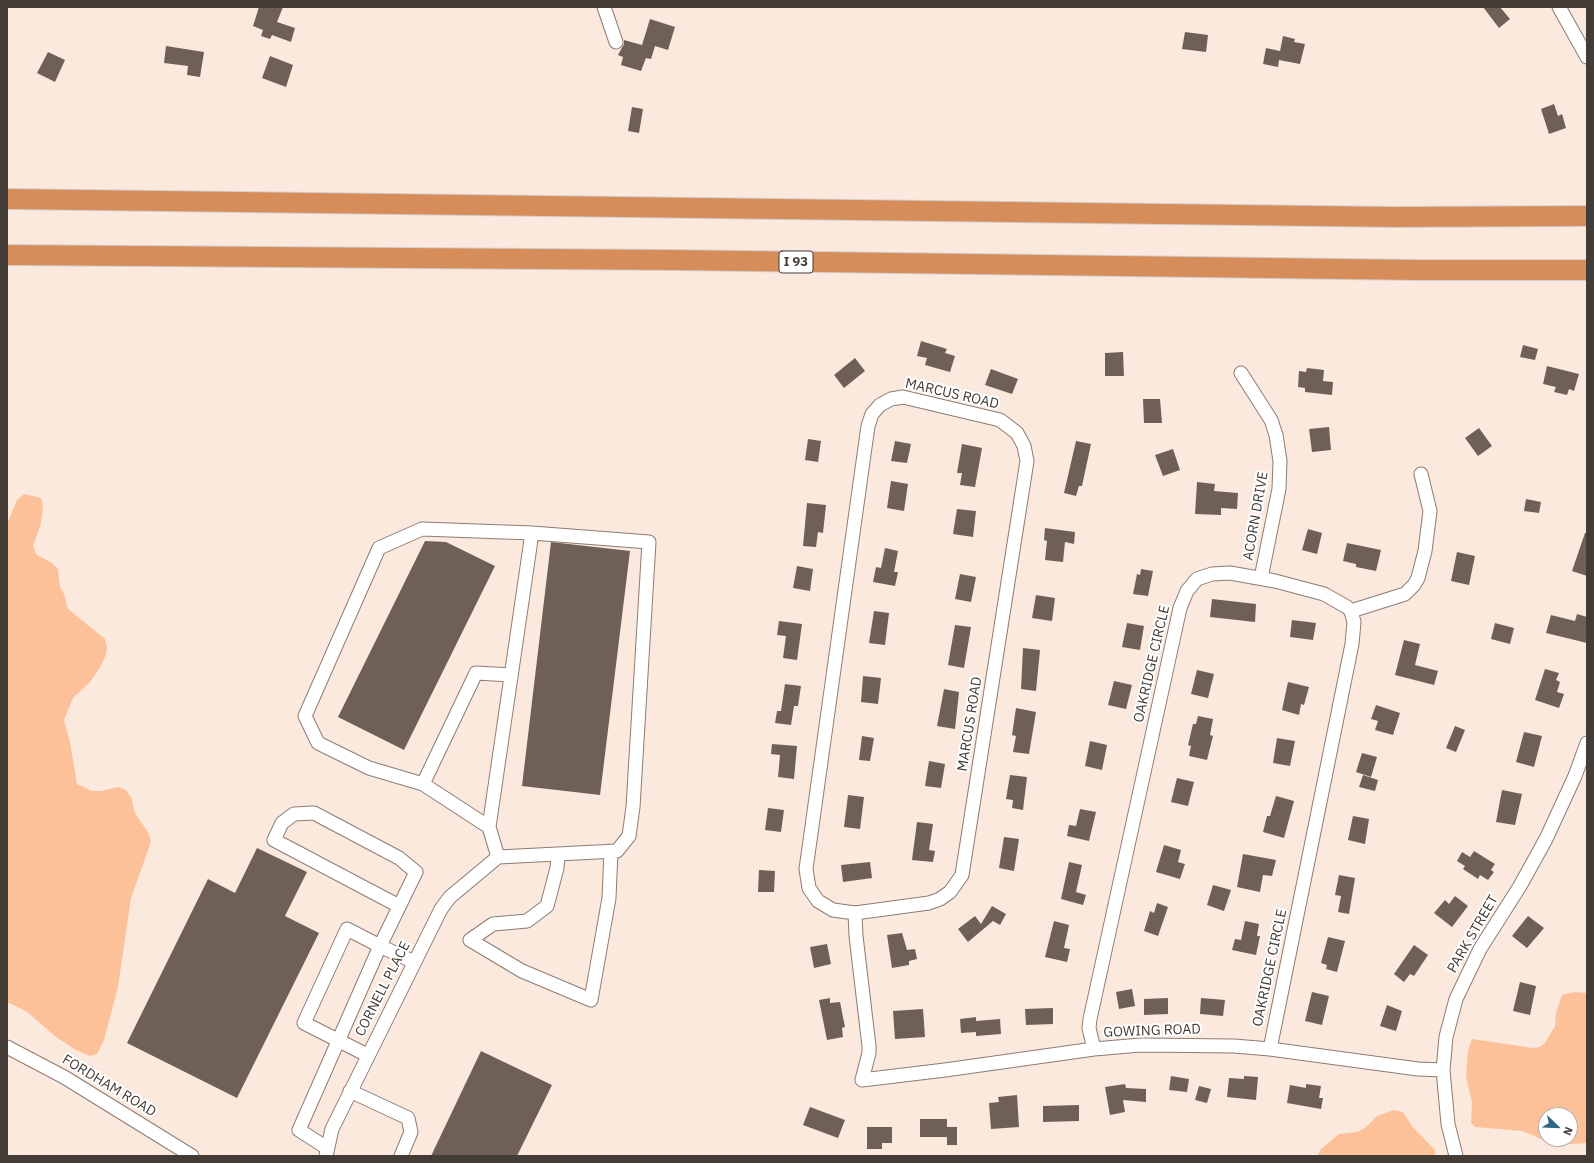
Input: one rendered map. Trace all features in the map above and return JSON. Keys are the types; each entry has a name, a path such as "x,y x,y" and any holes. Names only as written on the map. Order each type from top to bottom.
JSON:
{"highway":[{"path":"7,199 1396,217 1587,216"},
{"name":"I 93","path":"7,255 672,260 1418,270 1587,270"}],"street":[{"path":"604,7 616,42"},
{"path":"1558,7 1587,57"},
{"name":"ACORN DRIVE","path":"1241,373 1271,420 1276,435 1280,461 1278,495 1261,578"},
{"name":"MARCUS ROAD","path":"903,397 1000,420 1017,434 1024,446 1027,461 962,875 950,892 935,901 855,913 833,910 818,901 808,883 806,868 868,426 872,414 880,405 891,399 903,397"},
{"path":"1351,611 1402,595 1410,590 1418,578 1425,551 1430,511 1421,474"},
{"path":"489,827 423,784 369,768 318,743 306,716 379,548 422,529 532,533 649,542 633,807 629,836 617,851 498,857 489,827 532,533"},
{"name":"OAKRIDGE CIRCLE","path":"1094,1049 1090,1030 1090,1019 1180,608 1192,585 1198,579 1205,576 1230,573 1261,578 1320,592 1338,600 1351,611 1354,622 1353,640 1270,1049"},
{"path":"423,784 476,673 511,675"},
{"name":"PARK STREET","path":"1456,1156 1447,1117 1443,1070 1450,1018 1463,982 1483,944 1520,886 1546,839 1575,776 1587,743"},
{"path":"327,1152 299,1130 380,946 416,872 399,858 314,813 294,814 282,823 274,840 399,906"},
{"path":"558,854 558,868 546,906 527,922 493,924 470,940 522,971 591,1000 609,898 611,851"},
{"name":"CORNELL PLACE","path":"327,1152 332,1129 367,1055 445,902 498,857"},
{"name":"GOWING ROAD","path":"855,913 856,936 869,1049 862,1080 1094,1049 1141,1045 1234,1046 1270,1049 1418,1069 1443,1070"},
{"path":"367,1055 304,1023 347,929 414,962"},
{"name":"FORDHAM ROAD","path":"7,1047 64,1077 192,1156"},
{"path":"350,1091 408,1118 411,1132 401,1156"}],"shaded area":[{"path":"24,494 41,498 43,506 41,523 33,546 37,555 52,563 58,569 60,587 64,594 68,609 105,639 107,647 106,655 99,669 90,682 73,698 64,720 70,742 77,784 92,791 101,791 118,787 126,790 131,797 135,813 149,834 151,842 131,898 118,987 104,1040 97,1054 90,1056 76,1050 56,1037 26,1011 7,1002 7,524 17,500"},
{"path":"1575,992 1587,993 1587,1143 1578,1144 1578,1107 1538,1107 1538,1138 1522,1131 1475,1127 1471,1123 1472,1102 1466,1077 1468,1051 1472,1039 1533,1048 1540,1047 1545,1043 1555,1026 1556,1013 1562,995"},
{"path":"1394,1110 1403,1112 1412,1126 1435,1150 1435,1156 1317,1156 1321,1149 1339,1134 1357,1132 1365,1128 1377,1116"}],"building":[{"path":"259,7 283,7 277,22 295,28 291,42 272,35 270,39 261,36 263,30 253,26"},
{"path":"1483,7 1500,7 1510,19 1499,28"},
{"path":"650,19 675,27 668,50 655,46 651,59 646,58 641,71 621,65 623,57 618,55 624,44 624,40 642,45"},
{"path":"1185,32 1208,35 1206,52 1182,49"},
{"path":"1283,36 1295,39 1294,42 1305,44 1300,64 1279,60 1278,67 1263,64 1266,48 1280,51"},
{"path":"166,46 204,52 200,77 187,75 188,66 164,63"},
{"path":"48,52 65,60 55,82 37,73"},
{"path":"270,56 293,65 286,87 262,78"},
{"path":"1554,104 1558,116 1562,114 1566,128 1549,134 1541,109"},
{"path":"632,107 643,109 639,133 628,131"},
{"path":"921,341 947,349 945,353 955,356 950,372 925,365 927,358 917,356"},
{"path":"1523,345 1538,349 1535,360 1520,357"},
{"path":"1123,352 1124,376 1105,376 1105,353"},
{"path":"855,358 865,371 844,388 834,375"},
{"path":"1547,366 1579,374 1574,391 1569,389 1567,395 1554,392 1556,387 1543,384"},
{"path":"1307,368 1324,370 1323,381 1333,382 1332,395 1305,392 1305,388 1298,387 1299,371 1306,372"},
{"path":"991,369 1018,379 1012,394 985,385"},
{"path":"1143,399 1160,399 1162,423 1144,423"},
{"path":"1329,427 1331,450 1312,452 1309,429"},
{"path":"1479,428 1492,446 1478,456 1465,438"},
{"path":"808,439 821,441 818,462 805,460"},
{"path":"895,441 911,444 907,463 891,461"},
{"path":"1076,441 1091,444 1082,486 1079,486 1076,496 1064,493"},
{"path":"962,444 982,448 975,487 960,485 962,473 957,473"},
{"path":"1173,449 1180,470 1163,476 1155,455"},
{"path":"891,481 908,484 904,511 887,508"},
{"path":"1197,482 1215,484 1214,491 1238,493 1237,509 1221,508 1221,515 1195,514"},
{"path":"1526,499 1541,502 1539,513 1524,511"},
{"path":"807,503 826,505 823,533 818,532 816,547 803,546"},
{"path":"957,509 976,511 973,537 953,534"},
{"path":"1045,528 1075,532 1074,544 1065,542 1063,562 1045,560 1047,541 1044,540"},
{"path":"1308,529 1322,533 1317,554 1302,550"},
{"path":"1585,533 1587,533 1587,576 1572,571"},
{"path":"425,541 446,542 495,566 404,750 338,717"},
{"path":"551,542 630,551 600,795 522,786"},
{"path":"1347,543 1381,550 1376,571 1356,567 1356,564 1343,561"},
{"path":"885,548 898,551 894,572 898,572 895,586 873,582 876,567 881,568"},
{"path":"1457,552 1475,556 1469,585 1451,581"},
{"path":"797,566 813,569 810,591 793,588"},
{"path":"1141,569 1153,571 1148,596 1133,594 1137,574 1140,575"},
{"path":"960,574 976,577 971,602 955,599"},
{"path":"1036,595 1055,598 1052,621 1032,618"},
{"path":"1212,599 1256,604 1255,622 1210,617"},
{"path":"874,611 889,613 885,645 869,643"},
{"path":"1577,614 1587,617 1587,643 1546,633 1551,615 1575,621"},
{"path":"1292,620 1316,623 1313,640 1290,637"},
{"path":"779,621 802,624 797,660 783,658 786,636 777,635"},
{"path":"1127,623 1144,626 1140,650 1122,647"},
{"path":"1495,623 1514,628 1510,644 1491,639"},
{"path":"955,625 971,627 964,668 948,665"},
{"path":"1404,640 1420,644 1415,665 1438,671 1434,685 1395,675"},
{"path":"1023,648 1040,650 1036,691 1021,689"},
{"path":"1545,669 1559,673 1556,680 1560,682 1557,692 1564,694 1559,708 1535,700"},
{"path":"1197,670 1214,674 1208,698 1191,694"},
{"path":"863,676 881,678 878,704 861,702"},
{"path":"1114,681 1132,685 1126,709 1108,705"},
{"path":"1288,682 1309,687 1304,705 1301,704 1299,715 1282,710"},
{"path":"785,684 801,686 798,706 794,706 791,725 775,723 777,711 781,711"},
{"path":"944,689 959,692 955,729 937,726"},
{"path":"1376,705 1400,713 1393,735 1375,730 1378,721 1371,719"},
{"path":"1016,708 1036,712 1029,754 1013,752 1016,736 1012,735"},
{"path":"1198,716 1213,719 1210,735 1213,736 1207,760 1189,756 1191,746 1188,745 1193,724 1196,724"},
{"path":"1455,726 1465,730 1456,752 1446,748"},
{"path":"1524,732 1542,736 1534,767 1516,762"},
{"path":"862,736 874,738 870,761 859,760"},
{"path":"1277,738 1295,741 1290,766 1273,763"},
{"path":"1090,741 1107,745 1102,770 1085,766"},
{"path":"772,744 797,746 794,779 778,777 780,755 771,754"},
{"path":"1362,753 1377,757 1371,777 1356,772"},
{"path":"929,761 945,764 941,788 925,786"},
{"path":"1010,775 1027,777 1023,810 1012,808 1013,800 1006,799"},
{"path":"1363,775 1378,780 1375,791 1359,787"},
{"path":"1177,778 1194,782 1188,806 1171,802"},
{"path":"1502,790 1522,794 1515,825 1496,822"},
{"path":"848,795 864,797 860,829 844,827"},
{"path":"1276,796 1294,801 1284,838 1263,832 1267,816 1270,816"},
{"path":"768,808 784,810 781,832 765,830"},
{"path":"1080,809 1096,812 1089,841 1067,836 1069,825 1076,826"},
{"path":"1353,816 1369,819 1365,844 1348,840"},
{"path":"917,822 933,824 929,850 935,851 933,862 912,860"},
{"path":"1004,837 1019,839 1014,871 999,868"},
{"path":"1164,845 1181,850 1178,862 1185,864 1180,879 1156,872"},
{"path":"257,848 307,872 285,916 319,933 237,1098 127,1043 208,879 235,893"},
{"path":"1474,851 1495,864 1491,870 1494,872 1488,880 1480,875 1478,879 1463,869 1465,866 1457,861 1462,852 1470,857"},
{"path":"1243,854 1276,860 1272,876 1263,875 1260,892 1237,887"},
{"path":"870,862 872,878 843,882 841,865"},
{"path":"1069,862 1082,865 1076,892 1086,895 1083,905 1061,899"},
{"path":"759,870 775,871 774,892 758,892"},
{"path":"1339,875 1355,878 1349,914 1338,912 1341,896 1335,895"},
{"path":"1213,885 1231,890 1224,911 1207,905"},
{"path":"1455,896 1468,906 1452,927 1434,913 1445,900 1449,904"},
{"path":"1157,903 1168,907 1158,936 1144,931 1150,911 1154,913"},
{"path":"992,906 1006,914 1000,925 993,921 968,942 958,929 975,916 981,924"},
{"path":"1528,916 1544,928 1527,948 1512,936"},
{"path":"1054,921 1069,925 1064,948 1070,949 1067,962 1045,957"},
{"path":"1245,921 1259,924 1257,936 1260,936 1256,955 1232,950 1235,939 1241,940"},
{"path":"902,933 907,950 915,949 917,959 909,961 909,965 892,968 887,935"},
{"path":"1328,937 1345,941 1337,972 1326,969 1327,965 1321,963"},
{"path":"827,944 831,964 814,968 810,947"},
{"path":"1414,945 1428,955 1414,976 1410,974 1404,982 1394,974"},
{"path":"1520,982 1536,986 1530,1015 1513,1011"},
{"path":"1132,989 1135,1006 1119,1009 1116,992"},
{"path":"1312,992 1329,996 1322,1025 1305,1021"},
{"path":"830,998 830,1003 840,1002 845,1027 842,1028 843,1037 827,1040 819,1000"},
{"path":"1168,998 1168,1014 1144,1015 1144,999"},
{"path":"1201,998 1225,1000 1223,1016 1200,1014"},
{"path":"1387,1005 1402,1011 1396,1031 1380,1026"},
{"path":"1053,1008 1053,1024 1026,1025 1025,1009"},
{"path":"923,1009 925,1037 895,1039 893,1011"},
{"path":"976,1017 976,1021 1000,1019 1001,1034 976,1036 976,1032 961,1033 960,1019"},
{"path":"481,1051 552,1085 517,1156 431,1156"},
{"path":"1171,1076 1189,1079 1187,1092 1169,1090"},
{"path":"1244,1076 1258,1077 1256,1100 1227,1097 1229,1078 1244,1079"},
{"path":"1125,1084 1126,1088 1146,1089 1146,1102 1123,1100 1125,1112 1110,1115 1105,1087"},
{"path":"1306,1084 1321,1086 1319,1098 1323,1098 1321,1109 1287,1103 1290,1085 1306,1088"},
{"path":"1199,1086 1211,1089 1207,1103 1195,1100"},
{"path":"1017,1095 1019,1127 991,1129 989,1103 999,1102 998,1097"},
{"path":"1079,1105 1079,1121 1043,1122 1043,1106"},
{"path":"810,1107 845,1120 838,1138 803,1125"},
{"path":"920,1119 947,1119 947,1127 957,1127 957,1145 947,1145 947,1137 920,1137"},
{"path":"867,1127 892,1127 892,1143 882,1143 882,1149 867,1149"}]}
